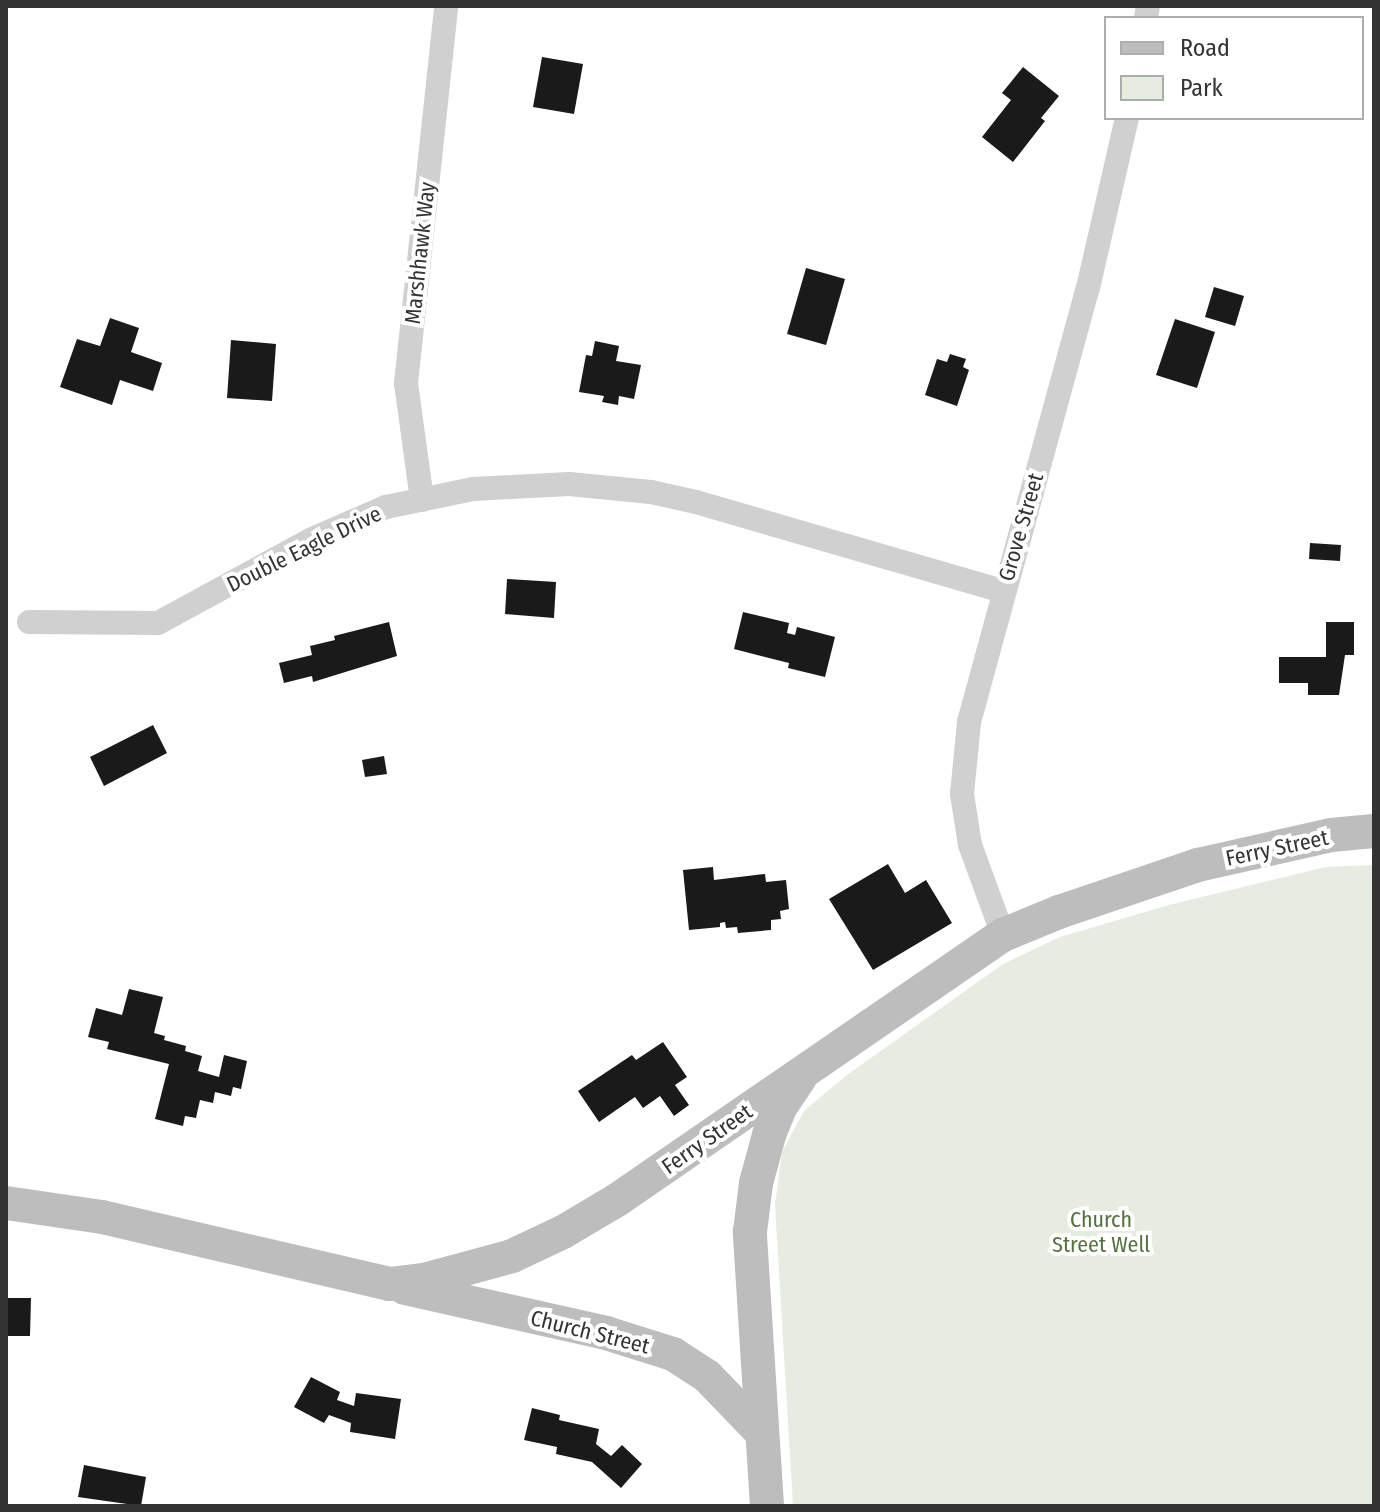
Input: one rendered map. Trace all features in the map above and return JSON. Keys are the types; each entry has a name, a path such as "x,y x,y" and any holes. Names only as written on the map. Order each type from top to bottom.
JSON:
{"main road":[{"name":"Ferry Street","path":"6,1203 102,1217 390,1284 428,1279 512,1256 563,1232 674,1163 1003,935 1059,912 1198,865 1331,835 1374,831"},
{"path":"767,1506 750,1232 756,1183 781,1106 807,1068"},
{"name":"Church Street","path":"390,1284 606,1333 673,1354 707,1376 762,1433"}],"street":[{"name":"Marshhawk Way","path":"422,500 406,383 446,6"},
{"name":"Grove Street","path":"1003,935 970,845 962,794 969,722 1088,288 1127,120"},
{"name":"Double Eagle Drive","path":"29,622 158,623 312,539 386,507 473,489 569,484 651,492 731,511 1003,591"}],"green space":[{"name":"Church Street Well","path":"1374,865 1374,1506 793,1506 775,1205 782,1152 804,1111 847,1075 1003,964 1060,937 1169,905 1326,867"}],"building":[{"path":"542,57 583,64 574,114 533,107"},
{"path":"1023,67 1059,96 1041,118 1045,121 1013,162 982,137 1011,100 1002,93"},
{"path":"806,268 845,279 826,345 787,334"},
{"path":"1214,287 1244,296 1235,326 1205,317"},
{"path":"110,318 139,328 131,352 162,363 153,391 120,380 112,405 60,387 77,339 100,346"},
{"path":"1175,319 1215,332 1197,388 1156,375"},
{"path":"231,340 276,344 272,401 227,398"},
{"path":"595,341 619,346 616,361 641,365 634,399 619,396 618,405 602,402 604,396 579,392 586,355 592,356"},
{"path":"950,354 966,359 963,367 969,370 957,406 925,395 937,359 947,362"},
{"path":"1310,543 1341,545 1340,561 1309,559"},
{"path":"507,579 556,582 554,618 505,614"},
{"path":"743,612 789,623 787,633 795,635 797,627 835,637 825,677 788,668 789,663 734,649"},
{"path":"389,622 397,656 313,682 312,676 284,683 279,663 312,655 310,646 335,640 334,636"},
{"path":"1326,622 1354,622 1354,655 1345,655 1339,695 1308,695 1308,683 1279,683 1279,657 1326,657"},
{"path":"153,725 167,753 104,786 90,757"},
{"path":"384,756 387,774 365,777 362,760"},
{"path":"888,864 905,893 926,880 952,923 873,970 829,899"},
{"path":"713,867 714,880 765,874 766,882 786,880 789,909 780,911 781,919 771,920 771,930 738,933 737,927 726,928 725,922 720,923 720,927 689,930 683,870"},
{"path":"129,989 163,997 154,1033 165,1036 164,1040 186,1046 185,1051 202,1056 198,1071 219,1077 224,1055 247,1061 241,1089 233,1087 231,1096 215,1092 213,1103 200,1100 196,1118 185,1116 183,1126 155,1119 169,1064 107,1049 109,1042 88,1037 96,1008 122,1015"},
{"path":"663,1042 687,1077 675,1085 689,1105 674,1116 660,1096 643,1108 635,1097 599,1122 578,1091 632,1055 636,1060"},
{"path":"6,1298 31,1298 30,1336 6,1336"},
{"path":"311,1377 340,1392 337,1400 354,1406 356,1393 401,1399 395,1439 350,1432 351,1423 329,1415 324,1423 294,1407"},
{"path":"532,1408 560,1415 559,1420 599,1429 596,1444 611,1456 622,1445 642,1464 621,1488 592,1462 556,1454 557,1447 524,1440"},
{"path":"84,1465 146,1477 141,1506 78,1497"}]}
